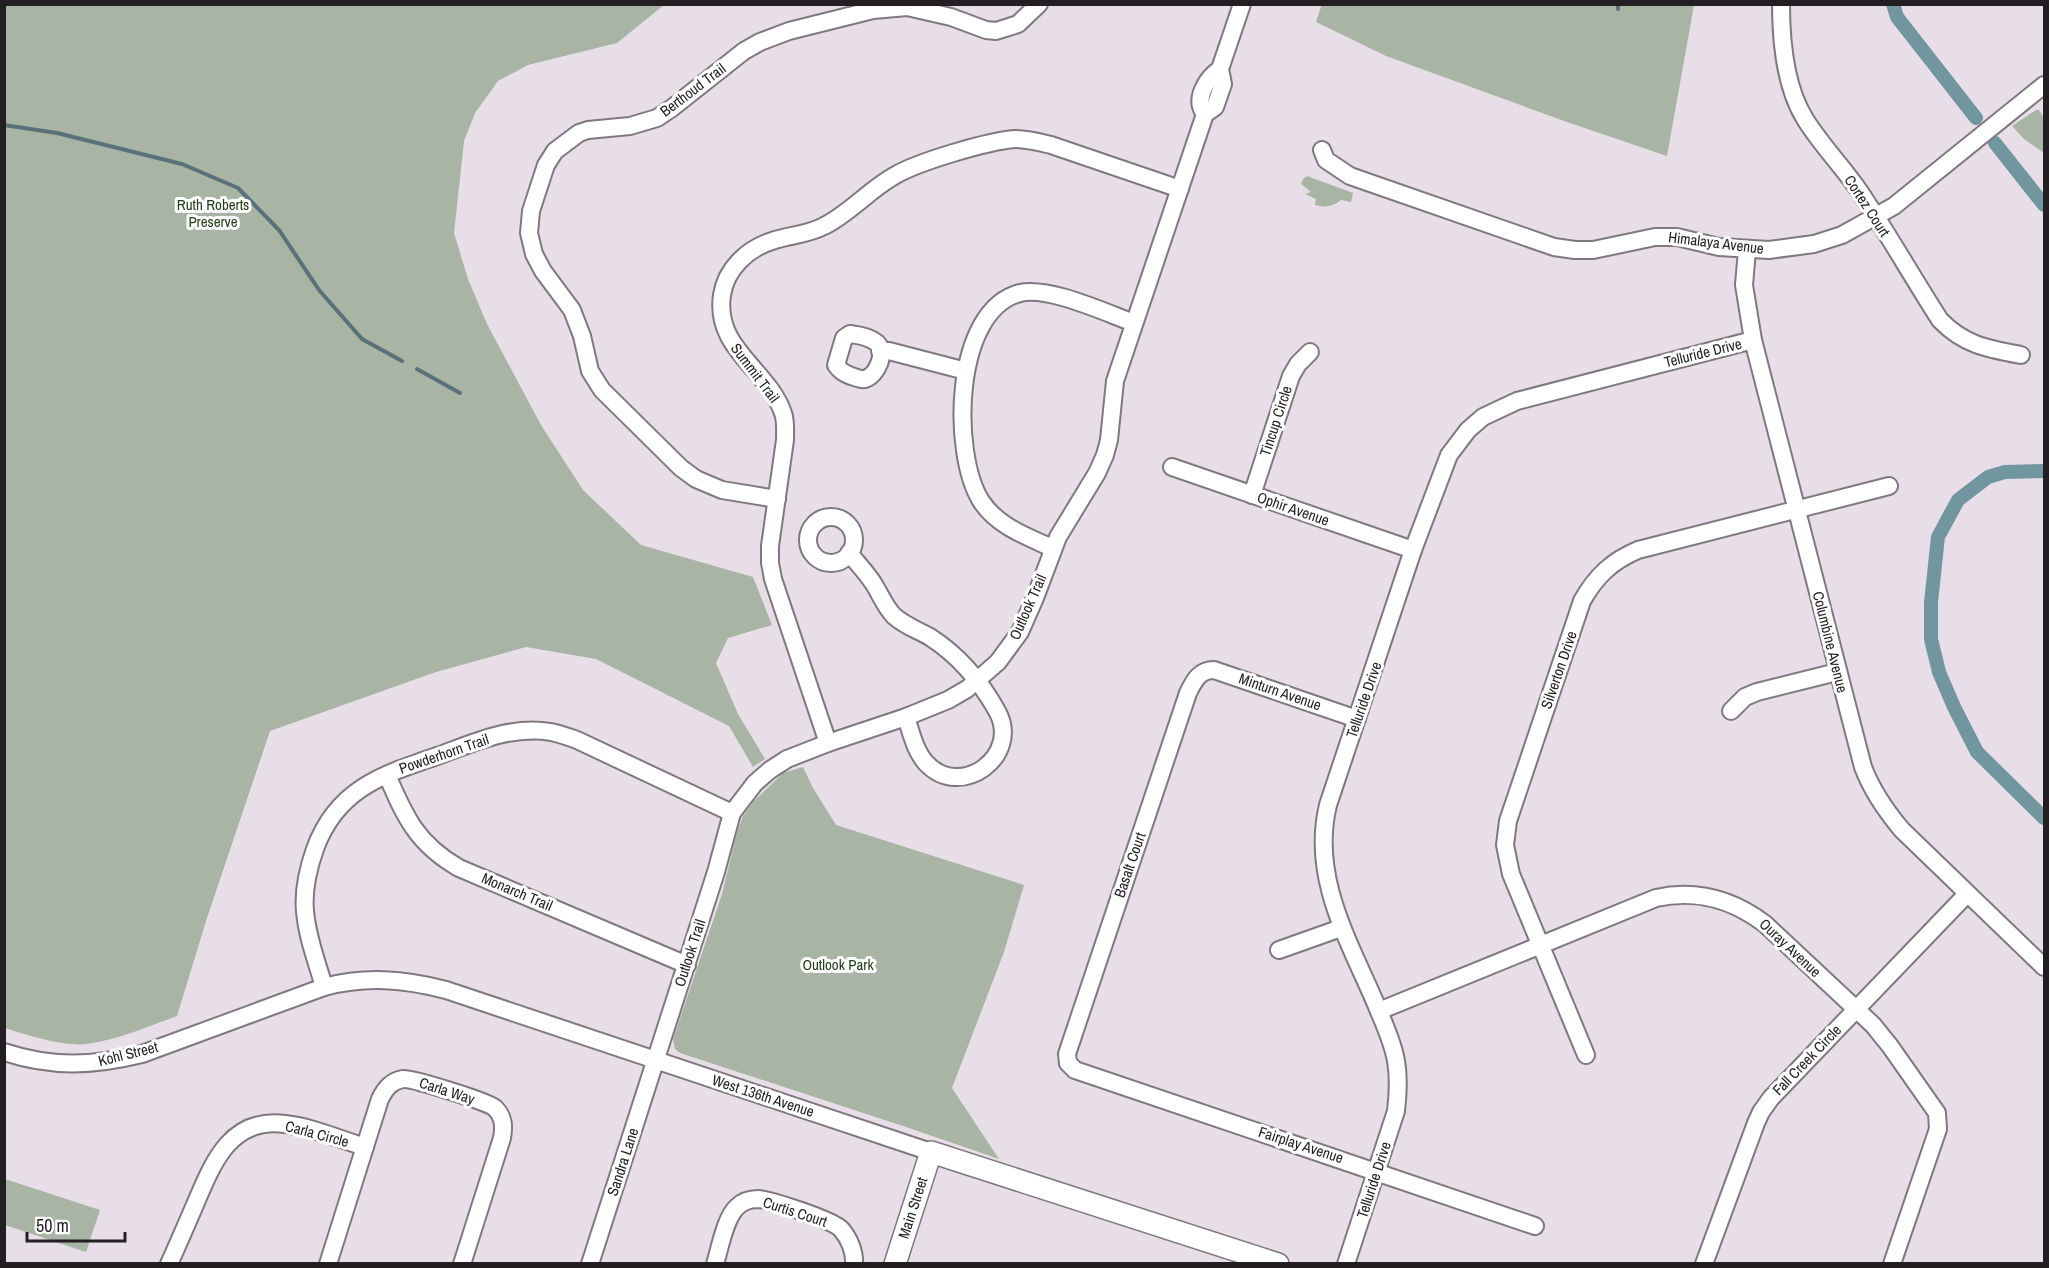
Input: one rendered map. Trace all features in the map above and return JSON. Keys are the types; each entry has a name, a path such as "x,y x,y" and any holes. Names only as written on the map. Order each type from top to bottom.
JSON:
{"main road":[{"name":"Main Street","path":"895,1263 931,1152"},
{"name":"West 136th Avenue","path":"931,1152 1278,1263"}],"street":[{"name":"Berthoud Trail","path":"777,498 722,489 696,479 681,468 602,390 590,371 582,336 572,310 543,271 534,254 530,233 531,211 546,165 555,151 579,133 630,126 657,118 744,51 789,31 873,10 899,7 921,9 951,17 977,28 996,30 1018,24 1039,4"},
{"name":"Outlook Trail","path":"655,1061 716,872 732,813 751,788 770,770 788,759 828,742 906,717 948,700 977,681 998,662 1020,632 1053,548 1097,473 1105,455 1109,440 1115,381 1205,114 1200,102 1206,81 1210,75 1220,69 1242,4"},
{"name":"Cortez Court","path":"1781,4 1788,72 1800,109 1815,134 1839,164 1875,217 1940,320 1952,333 1973,344 2021,355"},
{"name":"Himalaya Avenue","path":"1323,150 1326,160 1350,176 1554,247 1593,250 1655,237 1677,237 1719,247 1778,250 1814,244 1842,235 1894,206 2042,92"},
{"name":"Summit Trail","path":"828,742 773,579 770,546 785,440 783,412 776,398 729,339 721,308 722,294 727,280 740,260 754,248 825,226 903,171 1003,140 1031,140 1051,145 1180,189"},
{"name":"Columbine Avenue","path":"1747,250 1744,285 1753,340 1863,767 1876,795 1902,830 2044,967"},
{"path":"1053,548 1013,530 998,520 981,501 974,488 963,437 961,410 966,371 978,335 989,314 999,304 1021,293 1051,294 1134,323"},
{"name":"Telluride Drive","path":"1346,1263 1396,1111 1398,1092 1395,1058 1379,1011 1341,928 1327,882 1323,837 1328,805 1413,550 1449,455 1468,430 1491,412 1517,401 1753,340"},
{"path":"880,351 889,351 966,371"},
{"name":"Tincup Circle","path":"1252,495 1291,376 1298,364 1310,352"},
{"name":"Ophir Avenue","path":"1172,467 1413,550"},
{"name":"Silverton Drive","path":"1586,1055 1507,861 1505,845 1508,821 1582,601 1590,585 1610,565 1638,550 1889,486"},
{"path":"849,554 865,572 890,620 943,646 962,662 977,681 998,712 1003,731 999,752 978,773 966,777 952,777 932,768 921,756 906,717"},
{"name":"Minturn Avenue","path":"1199,665 1358,719"},
{"name":"Basalt Court","path":"1061,1066 1199,665"},
{"path":"1731,711 1745,697 1757,692 1837,672"},
{"name":"Powderhorn Trail","path":"324,987 305,911 306,881 311,859 332,814 344,801 365,785 387,775 486,738 508,733 543,731 577,740 732,813"},
{"name":"Monarch Trail","path":"387,775 410,824 421,839 443,858 459,868 687,965"},
{"name":"Ouray Avenue","path":"1379,1011 1656,898 1682,894 1714,897 1731,903 1766,924 1856,1009 1890,1046 1937,1113 1938,1129 1892,1263"},
{"name":"Fall Creek Circle","path":"1704,1263 1761,1112 1771,1098 1967,894"},
{"path":"1279,950 1341,928"},
{"name":"West 136th Avenue","path":"246,1014 351,980 397,980 424,984 931,1152"},
{"name":"Kohl Street","path":"4,1052 47,1063 97,1063 142,1053 246,1014"},
{"name":"Sandra Lane","path":"592,1263 655,1061"},
{"name":"Fairplay Avenue","path":"1061,1066 1535,1226"},
{"name":"Carla Way","path":"328,1263 380,1099 384,1091 395,1081 411,1079 491,1105 501,1116 502,1138 462,1263"},
{"name":"Carla Circle","path":"169,1263 216,1156 236,1136 264,1124 285,1124 365,1147"},
{"name":"Curtis Court","path":"715,1263 730,1215 745,1202 761,1199 830,1221 841,1229 853,1248 854,1263"}],"green space":[{"name":"Ruth Roberts Preserve","path":"5,4 664,5 617,43 528,65 498,81 475,113 464,141 454,233 468,279 487,324 541,425 583,490 641,545 753,577 772,625 728,638 716,663 738,714 765,759 753,767 729,726 596,659 526,647 436,672 270,731 207,918 177,1016 122,1036 87,1044 57,1042 5,1028"},
{"path":"1322,4 1694,5 1667,156 1386,56 1316,22"},
{"path":"2039,110 2044,118 2044,153 2024,139 2012,126"},
{"path":"1307,176 1353,193 1351,202 1341,200 1329,206 1315,205 1316,199 1305,194 1311,192 1301,184"},
{"name":"Outlook Park","path":"803,767 836,825 1024,885 1004,952 952,1088 999,1159 680,1053 675,1049 673,1039 722,894 743,816 753,802 783,773"},
{"path":"5,1179 100,1210 86,1252 5,1225"}],"waterway":[{"path":"1618,4 1618,9"},
{"path":"1893,4 1897,17 1976,118"},
{"path":"4,125 57,133 182,164 238,188 279,230 319,290 362,339 402,361"},
{"path":"1995,143 2044,205"},
{"path":"417,369 460,393"},
{"path":"2044,471 2005,472 1988,477 1958,500 1938,537 1931,602 1931,639 1939,672 1977,752 2044,818"}]}
